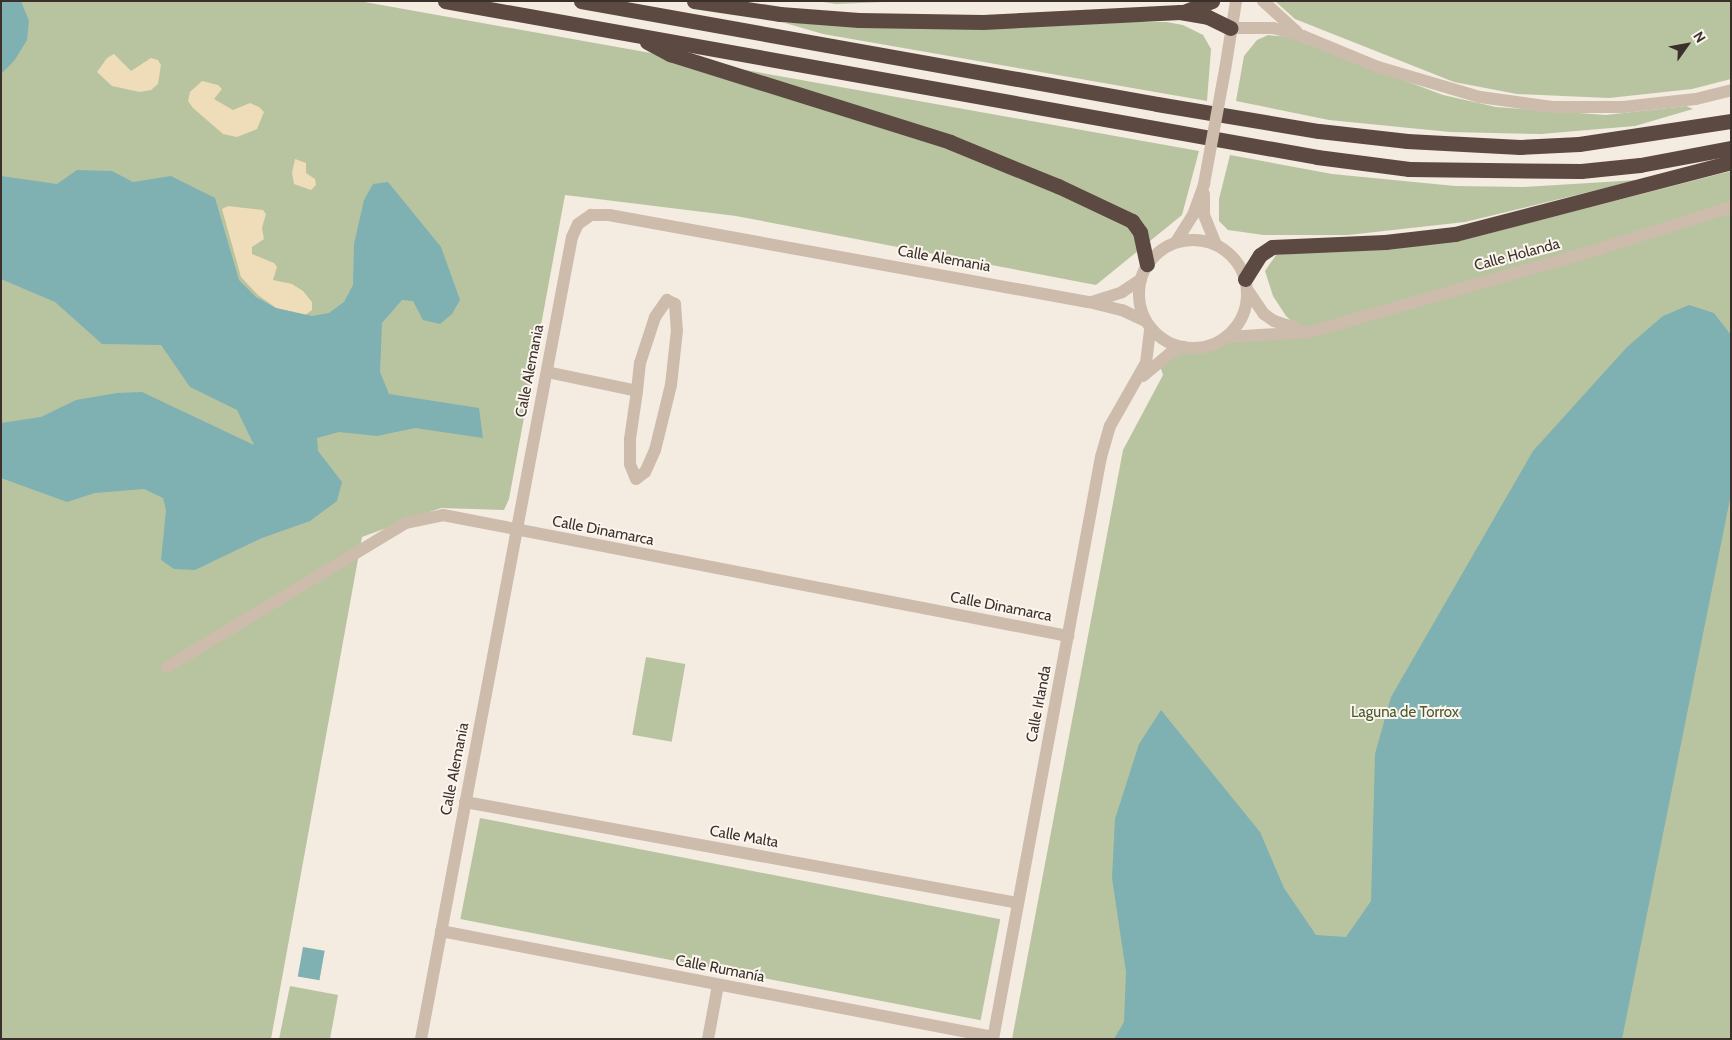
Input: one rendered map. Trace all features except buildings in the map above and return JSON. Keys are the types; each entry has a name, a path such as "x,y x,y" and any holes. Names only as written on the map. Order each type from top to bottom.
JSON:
{"highway":[{"path":"445,1 1317,157 1409,169 1581,171 1640,165 1731,148"},
{"path":"581,1 1176,107 1319,131 1407,141 1520,147 1579,144 1731,121"},
{"path":"694,1 780,14 859,20 983,22 1180,12 1208,17 1231,28"},
{"path":"1180,12 1212,1"},
{"path":"635,36 670,54 914,130 1058,186 1132,222 1140,232 1148,264"},
{"path":"1246,284 1260,255 1272,247 1385,242 1455,234 1731,162"}],"street":[{"path":"1176,242 1193,214 1204,184 1236,1"},
{"path":"1263,1 1278,18 1303,36"},
{"path":"1231,28 1273,28 1303,36 1378,67 1480,97 1552,107 1623,107 1696,99 1731,90"},
{"path":"1204,184 1204,215 1216,244"},
{"name":"Calle Holanda","path":"1227,337 1310,332 1602,248 1731,207"},
{"name":"Calle Alemania","path":"421,1039 572,237 578,224 591,215 609,215 1089,302 1122,310 1148,325"},
{"path":"1246,284 1242,318 1227,337 1210,345 1183,347 1170,343 1148,325 1139,295 1141,279 1148,264 1160,251 1176,242 1190,240 1216,244 1229,253 1264,314 1274,321 1310,332"},
{"name":"Calle Alemania","path":"1089,302 1122,292 1141,279"},
{"path":"666,300 675,304 677,330 671,385 655,450 645,472 636,479 630,464 630,439 637,391 640,363 655,317 666,300"},
{"name":"Calle Irlanda","path":"993,1038 1101,458 1110,426 1137,382 1146,363 1148,325"},
{"name":"Calle Irlanda","path":"1137,382 1151,367 1183,347"},
{"path":"547,372 637,391"},
{"name":"Calle Dinamarca","path":"167,667 406,523 443,515 517,531 1068,636"},
{"name":"Calle Malta","path":"465,802 1018,903"},
{"name":"Calle Rumanía","path":"441,931 993,1038"},
{"path":"708,1039 718,985"}],"green space":[{"path":"1,1 359,1 1199,151 1182,215 1096,285 736,216 565,195 509,499 504,510 441,508 362,537 271,1039 1,1039"},
{"path":"816,1 908,1 836,4"},
{"path":"1275,1 1731,1 1731,79 1692,89 1609,98 1517,94 1454,82 1295,19"},
{"path":"1166,22 1183,25 1203,35 1211,49 1207,101 823,34 785,23"},
{"path":"1268,35 1289,37 1443,95 1496,107 1606,115 1686,106 1693,109 1635,126 1541,134 1450,132 1329,120 1236,101 1244,56 1257,40"},
{"path":"1230,155 1332,174 1455,186 1522,187 1638,180 1465,222 1348,235 1264,235 1228,230 1219,221 1219,199"},
{"name":"Laguna de Torrox","path":"1731,171 1731,1039 1012,1039 1123,450 1163,375 1158,360 1178,350 1208,343 1304,333 1286,316 1273,296 1265,271 1276,255 1463,240"},
{"path":"646,657 685,664 672,742 632,735"},
{"path":"480,818 1000,919 981,1020 460,919"},
{"path":"290,986 338,995 330,1039 279,1039"}],"sand":[{"path":"114,54 131,71 151,58 158,60 161,65 158,84 151,90 140,92 112,86 97,72 107,58"},
{"path":"202,81 218,85 222,89 214,99 233,110 250,103 259,107 264,112 257,129 237,137 223,134 193,108 188,101 190,92"},
{"path":"295,159 306,163 306,173 315,179 316,185 311,190 294,184 292,173"},
{"path":"228,206 263,210 266,214 262,228 264,239 252,247 252,254 274,263 277,267 273,280 292,284 303,291 312,302 312,310 305,315 276,308 258,295 241,277 222,209"}],"water":[{"path":"1,1 21,1 29,21 27,40 14,61 1,74"},
{"path":"77,170 112,171 133,182 171,176 215,198 239,280 256,297 276,308 312,316 329,313 344,302 353,285 354,244 364,200 373,184 388,182 441,247 460,300 452,314 440,324 423,320 413,301 402,300 382,323 380,372 389,394 479,408 483,438 415,428 377,436 339,432 317,438 318,451 342,482 337,501 310,521 262,538 195,570 174,569 161,560 166,510 163,498 144,489 95,493 67,502 1,478 1,423 41,417 76,400 117,393 142,392 254,445 237,410 190,387 161,345 102,344 55,302 1,279 1,176 57,184"},
{"name":"Laguna de Torrox","path":"1689,305 1714,313 1731,335 1731,494 1622,1039 1114,1039 1124,1022 1126,972 1112,878 1115,819 1139,744 1161,710 1260,832 1284,888 1316,935 1346,937 1371,901 1375,754 1391,697 1533,451 1627,347 1663,316"},
{"path":"303,947 325,951 319,980 298,977"}]}
